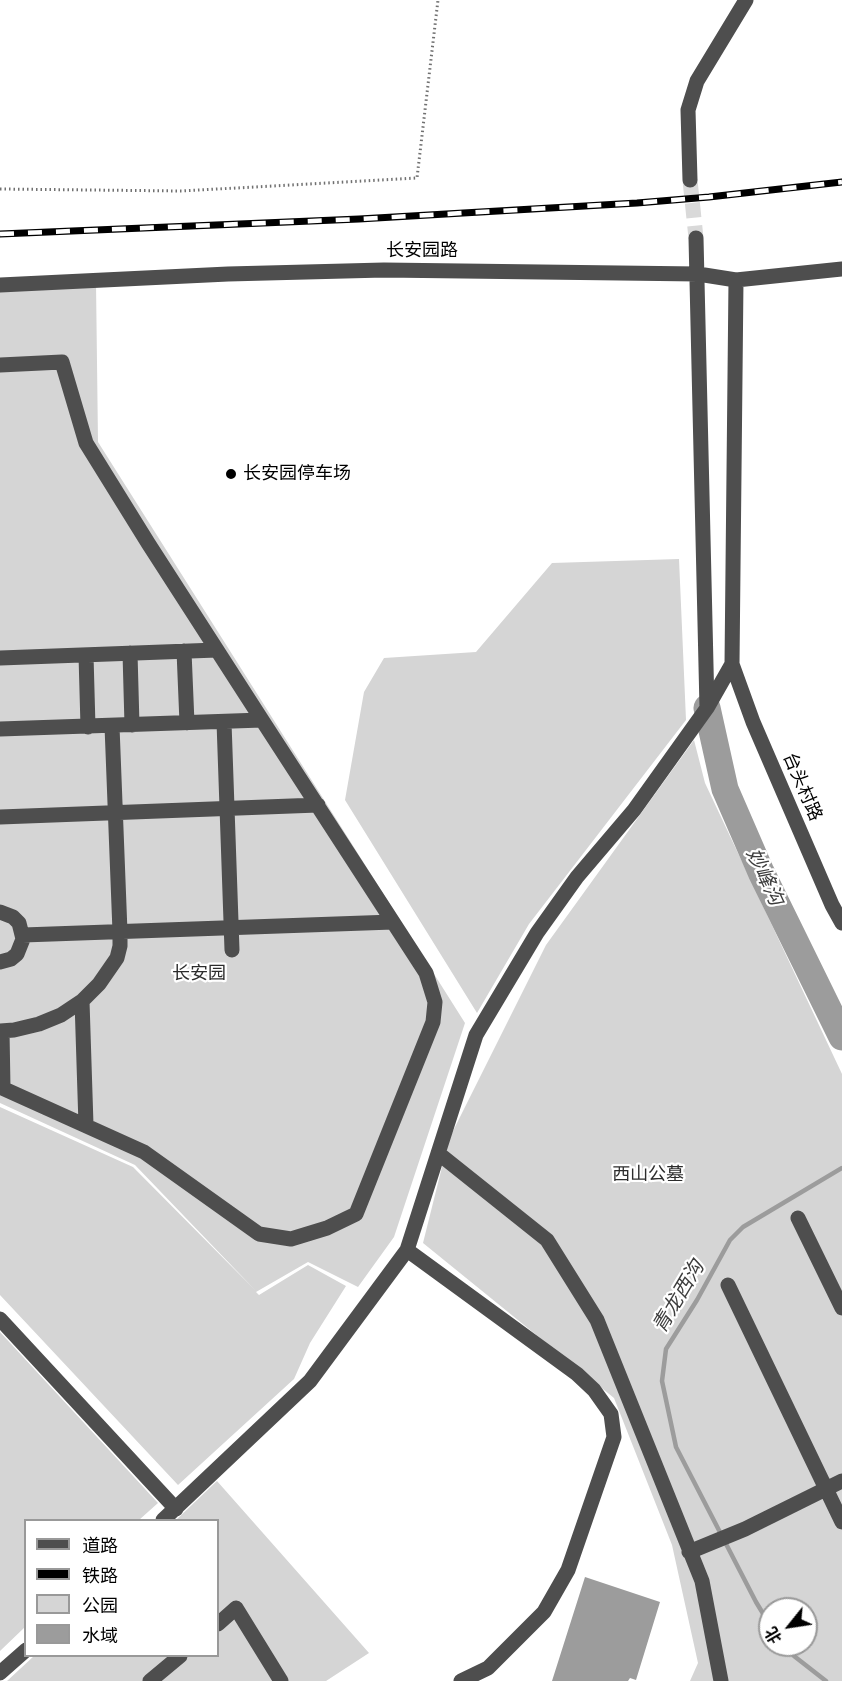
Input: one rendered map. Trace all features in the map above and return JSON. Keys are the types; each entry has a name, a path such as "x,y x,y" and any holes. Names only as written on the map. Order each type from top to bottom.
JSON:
{"street":[{"path":"690,180 688,110 691,100 697,81 746,0"},
{"path":"696,238 707,708"},
{"name":"长安园路","path":"0,285 228,274 372,270 698,274 736,280 842,269"},
{"path":"165,1519 310,1381 407,1250 476,1035 537,933 578,877 634,810 707,708 732,664 736,280"},
{"path":"0,365 62,362 86,443 216,650 426,974 435,1002 433,1022 363,1198 356,1214 348,1219 291,1239 259,1234 144,1152 1,1087 1,1031 39,1024 61,1015 82,1001 104,978 117,958 120,932 112,726"},
{"path":"0,658 216,650"},
{"path":"184,651 186,723"},
{"path":"130,653 132,725"},
{"path":"86,655 88,727"},
{"name":"台头村路","path":"732,664 753,722 842,923"},
{"path":"0,729 262,720"},
{"path":"224,722 232,950"},
{"path":"0,817 318,805"},
{"path":"0,912 13,917 19,923 23,935 22,947 17,954 11,959 0,962"},
{"path":"23,935 393,922"},
{"path":"82,1001 86,1125"},
{"path":"438,1153 547,1240 597,1320 702,1581 721,1681"},
{"path":"798,1218 842,1308"},
{"path":"407,1250 577,1374 594,1390 611,1414 614,1437 568,1570 544,1612 488,1668 461,1681"},
{"path":"728,1285 842,1522"},
{"path":"0,1318 176,1509"},
{"path":"689,1552 842,1481"},
{"path":"219,1623 236,1608 281,1681"},
{"path":"0,1673 24,1652"},
{"path":"150,1681 179,1657"}],"path":[{"path":"0,189 182,191 417,178 438,0"}],"green space":[{"name":"长安园","path":"0,282 96,283 98,442 465,1023 394,1237 358,1287 308,1262 256,1292 259,1295 308,1265 346,1286 310,1343 294,1379 178,1485 0,1295 0,1107 133,1167 256,1291 135,1165 0,1103"},
{"path":"679,559 686,720 529,924 477,1013 345,800 364,692 384,658 476,652 552,563"},
{"name":"西山公墓","path":"694,740 705,783 842,1074 842,1681 690,1681 698,1663 672,1545 614,1398 423,1243 449,1139 546,945"},
{"path":"0,1332 158,1503 140,1519 24,1519 24,1628 0,1651"},
{"path":"217,1481 369,1653 326,1681 7,1681 33,1657 219,1657 219,1519 177,1519"}],"water":[{"path":"585,1577 660,1602 636,1680 630,1678 628,1681 552,1681"}],"waterway":[{"name":"妙峰沟","path":"707,708 725,789 761,872 842,1037"},
{"name":"青龙西沟","path":"758,1605 676,1447 662,1381 666,1349 697,1300 730,1240 743,1227 842,1168"},
{"name":"青龙西沟","path":"795,1657 826,1681"}],"tunnel":[{"path":"690,180 696,238"}],"railway":[{"path":"0,234 359,219 637,203 842,182"}],"place":[{"name":"长安园停车场","path":"231,474"}]}
